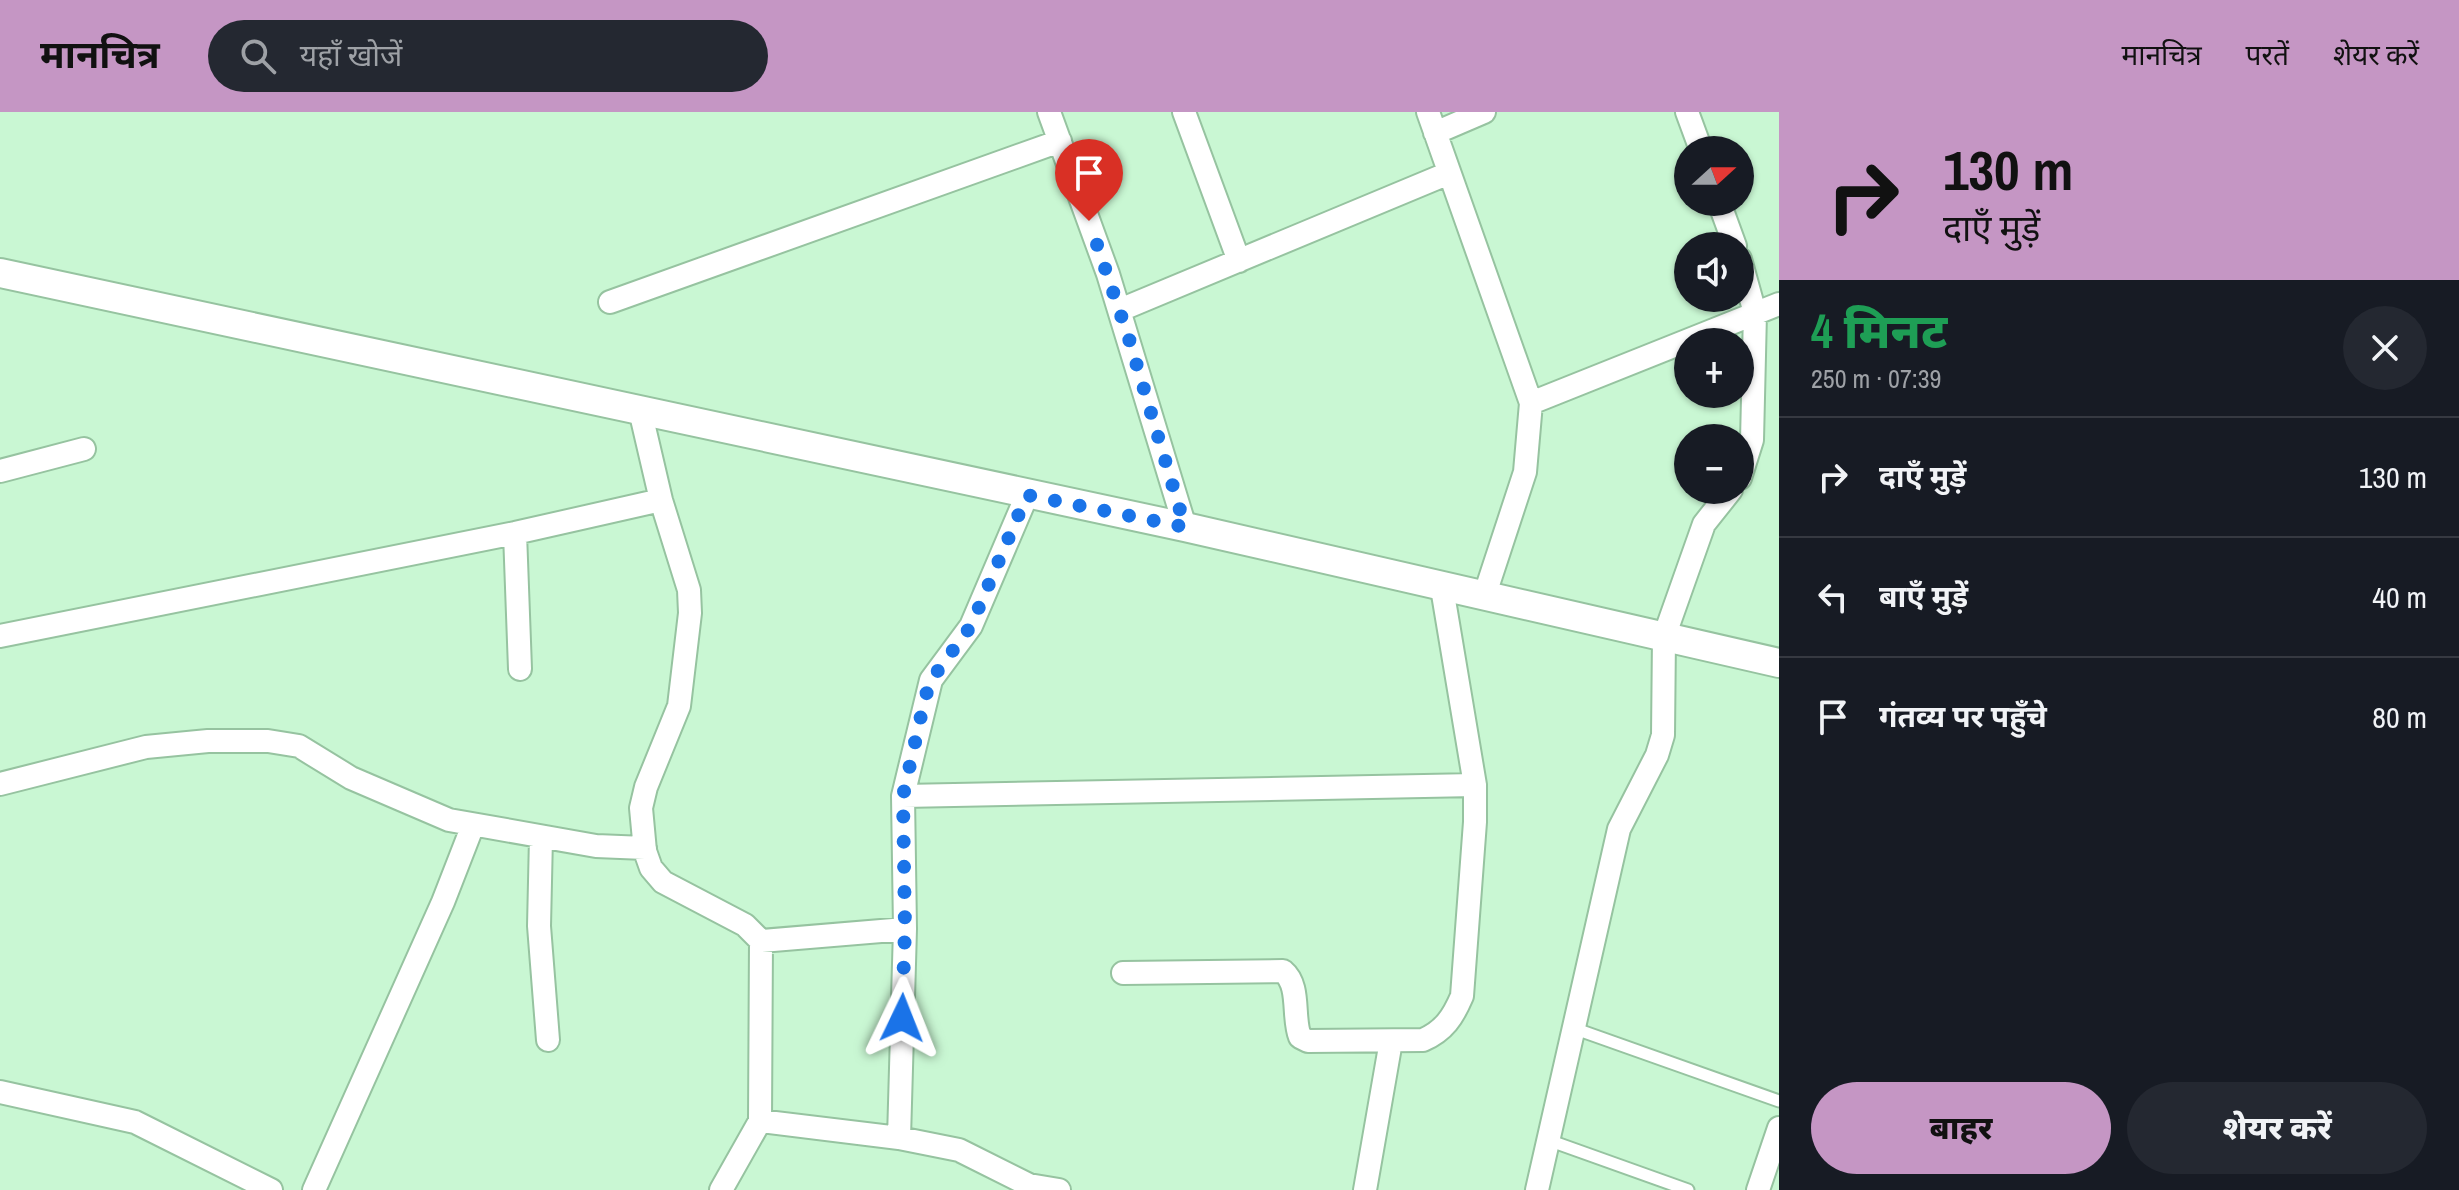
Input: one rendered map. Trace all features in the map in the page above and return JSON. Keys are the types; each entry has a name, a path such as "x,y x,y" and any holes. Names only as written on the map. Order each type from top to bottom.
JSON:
{"street":[{"path":"1049,112 1120,310 1185,527"},
{"path":"1184,112 1239,261"},
{"path":"1484,112 1432,122 1531,403 1525,472 1484,597"},
{"path":"1687,112 1696,136"},
{"path":"610,302 1060,141"},
{"path":"1120,310 1449,173"},
{"path":"0,273 1185,527 1779,663"},
{"path":"1531,403 1779,304"},
{"path":"1752,424 1754,309"},
{"path":"640,410 661,500 689,590 690,613 679,706 646,787 641,808 645,848 651,868 663,882 745,925 761,941 760,1121 721,1190"},
{"path":"0,471 84,449"},
{"path":"899,1138 905,929 903,796 931,680 971,626 1027,495"},
{"path":"0,636 515,533 661,500"},
{"path":"1537,1190 1619,829 1657,755 1663,735 1664,637 1704,524 1720,504"},
{"path":"515,533 520,669"},
{"path":"1123,973 1283,971 1293,984 1300,1037 1308,1041 1423,1040 1438,1034 1452,1017 1462,996 1475,822 1475,785 1442,588"},
{"path":"0,784 146,747 208,741 268,741 299,746 351,778 449,820 596,846 645,848"},
{"path":"903,796 1475,785"},
{"path":"314,1190 443,902 473,825"},
{"path":"541,837 539,926 548,1040"},
{"path":"761,941 905,929"},
{"path":"1365,1190 1391,1041"},
{"path":"0,1092 135,1122 271,1190"},
{"path":"760,1121 899,1138 959,1150 1022,1186 1059,1190"},
{"path":"1758,1190 1779,1128"}],"lane":[{"path":"1573,1028 1779,1101"},
{"path":"1548,1140 1688,1190"}],"route":[{"path":"902,1018 905,929 903,796 925,698 931,680 971,626 1027,495 1185,527 1129,339 1089,221"}]}
